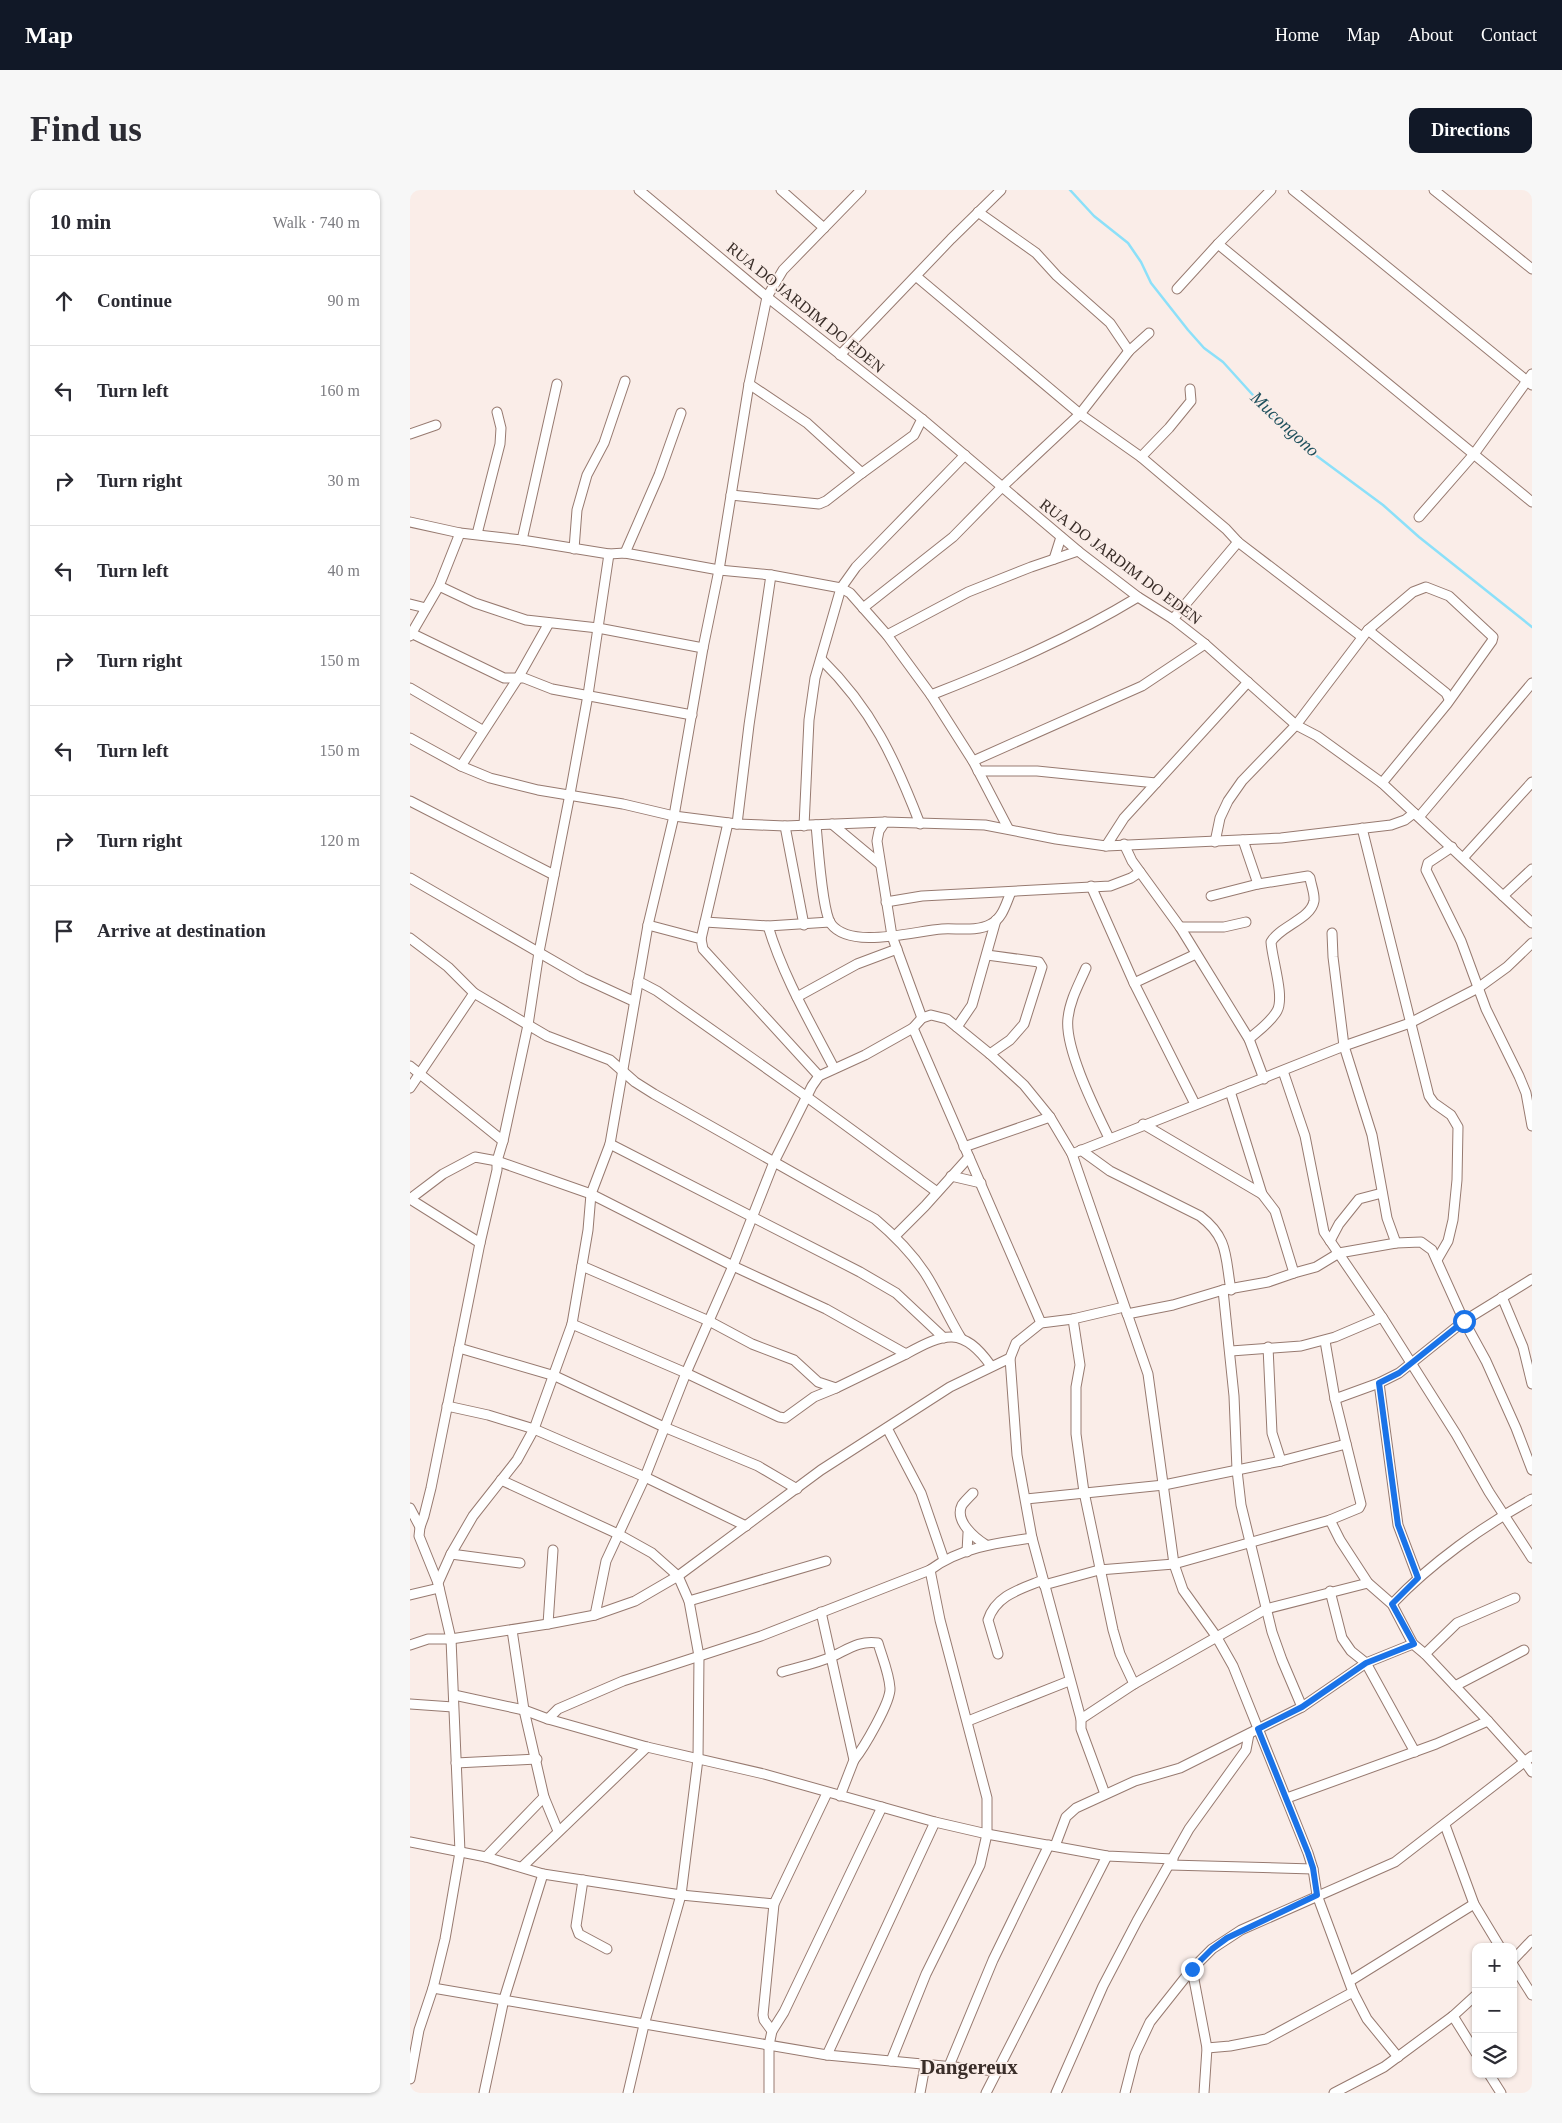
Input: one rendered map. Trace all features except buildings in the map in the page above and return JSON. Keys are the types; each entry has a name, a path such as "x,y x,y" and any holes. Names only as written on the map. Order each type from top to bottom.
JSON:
{"street":[{"name":"RUA DO JARDIM DO EDEN","path":"639,190 767,297 965,455 1078,551 1138,597 1173,619 1205,644 1296,725 1331,746 1382,783 1532,923"},
{"path":"781,190 824,228"},
{"path":"438,1586 451,1554 472,1516 517,1460 534,1429 555,1376 572,1324 582,1266 591,1194 610,1144 648,925 674,816 703,648 719,570 749,384 767,297 783,270 861,190"},
{"path":"840,355 1001,190"},
{"path":"1177,289 1271,190"},
{"path":"1293,190 1530,380 1474,454 1419,517"},
{"path":"1434,190 1532,269"},
{"path":"978,212 1036,253 1057,276 1110,323 1129,351"},
{"path":"1218,244 1532,502"},
{"path":"917,277 1080,414 1141,457 1226,529 1238,542 1446,693 1449,699"},
{"path":"863,608 952,537 1002,486 1080,414 1129,351 1149,333"},
{"path":"574,549 577,510 588,475 604,443 625,382"},
{"path":"522,540 558,384"},
{"path":"749,384 807,423 862,473"},
{"path":"1141,457 1169,428 1191,401 1190,389"},
{"path":"477,534 500,444 501,428 497,412"},
{"path":"626,553 659,475 681,413"},
{"path":"731,494 819,504 826,501 914,435 922,420"},
{"path":"410,434 436,425"},
{"path":"804,826 809,720 815,678 841,588 856,568 965,455"},
{"path":"410,522 460,533 522,540 609,554 626,553 719,570 771,576 841,588 863,608 887,635 931,695 978,771 1008,828"},
{"path":"460,533 439,586 411,634 504,678 529,679 552,689 692,715"},
{"path":"1054,559 1061,537"},
{"path":"1173,619 1238,542"},
{"path":"887,635 968,592 1078,551"},
{"path":"416,1533 424,1516 431,1488 480,1243 497,1170 497,1161 528,1025 539,952 588,695 609,554"},
{"path":"771,576 733,824 701,939 704,949 819,1076"},
{"path":"439,586 475,603 526,620 598,628 703,648"},
{"path":"1214,842 1220,818 1228,801 1242,780 1296,725 1365,634 1413,592 1426,587 1448,596 1493,637 1447,704 1382,783"},
{"path":"931,695 1067,638 1138,597"},
{"path":"410,604 426,608"},
{"path":"461,766 482,730 518,678 548,623"},
{"path":"972,761 1142,686 1205,644"},
{"path":"821,658 838,675 875,724 904,782 920,824"},
{"path":"1106,846 1124,818 1248,682"},
{"path":"410,738 461,766 490,778 538,790 570,794 674,816 733,824 804,826 884,822 985,825 1008,828 1056,839 1106,846 1214,842 1281,838 1391,825 1416,815 1532,683"},
{"path":"410,688 482,730"},
{"path":"978,771 1037,771 1156,783"},
{"path":"1463,858 1532,782"},
{"path":"410,801 554,875"},
{"path":"884,822 878,831 877,841 892,936 922,1018"},
{"path":"832,824 880,864"},
{"path":"816,825 822,885 830,922 842,933 849,935 892,936 941,929 970,929 987,926 996,920 1003,911 1011,892"},
{"path":"785,826 804,925"},
{"path":"1362,828 1429,1096 1434,1103 1451,1115 1458,1127 1457,1180 1453,1220 1448,1241 1437,1260"},
{"path":"1243,840 1258,884"},
{"path":"1124,844 1132,861 1180,927 1249,1039 1264,1079"},
{"path":"1452,847 1428,863 1426,870 1447,908 1486,1009 1529,1094 1532,1126"},
{"path":"1503,896 1532,869"},
{"path":"886,902 922,896 1011,892 1116,884 1140,872"},
{"path":"1211,896 1258,884 1308,876 1310,878 1314,904 1307,914 1275,935 1271,942 1279,997 1278,1010 1271,1020 1249,1039"},
{"path":"410,878 583,978 634,1001"},
{"path":"1091,886 1134,983 1195,1104"},
{"path":"957,1027 972,1005 996,920"},
{"path":"706,922 768,926 830,922"},
{"path":"1180,927 1224,926 1246,922"},
{"path":"648,925 701,939"},
{"path":"768,926 775,948 797,997 834,1068"},
{"path":"1332,933 1333,957 1344,1046 1372,1135 1387,1218 1396,1243"},
{"path":"410,940 448,966 474,993 547,1036 610,1060 634,1082 875,1219 895,1236 926,1275 961,1338"},
{"path":"1072,1154 1143,1124 1264,1079 1344,1046 1410,1023 1478,988 1507,967 1532,943"},
{"path":"797,997 857,964 897,949"},
{"path":"1134,983 1196,954"},
{"path":"987,955 1030,959 1039,962 1042,967 1024,1024 1010,1040 990,1054"},
{"path":"1086,968 1072,999 1067,1020 1077,1066 1109,1138"},
{"path":"638,981 657,991 807,1097 936,1192"},
{"path":"410,1088 474,993"},
{"path":"595,1614 606,1561 645,1477 774,1162 819,1076 864,1055 913,1028 922,1018 931,1015 947,1019 1024,1085 1050,1117 1072,1154 1148,1374 1174,1564 1183,1590 1216,1636 1233,1666 1254,1731 1287,1798 1313,1868 1317,1895 1353,1992 1367,2019 1398,2057"},
{"path":"913,1028 1041,1323"},
{"path":"410,1066 503,1141"},
{"path":"1283,1071 1300,1116 1324,1232 1382,1317 1532,1558"},
{"path":"1230,1091 1262,1194"},
{"path":"964,1147 1050,1117"},
{"path":"1143,1124 1262,1194 1276,1210 1294,1272"},
{"path":"610,1144 809,1245 896,1293 944,1338"},
{"path":"1081,1150 1110,1171 1200,1216 1221,1237 1224,1246 1237,1470 1241,1504 1266,1609 1282,1660 1302,1707"},
{"path":"480,1243 410,1199 443,1174 475,1157 497,1161 591,1194 733,1266 826,1309 906,1354"},
{"path":"895,1236 968,1157"},
{"path":"951,1176 981,1183"},
{"path":"1330,1241 1339,1224 1360,1199 1382,1193"},
{"path":"1105,1794 1082,1729 1081,1719 1069,1681 1032,1538 1017,1455 1010,1358 1016,1343 1041,1323 1172,1305 1227,1290 1268,1282 1294,1272 1316,1268 1339,1254 1396,1243 1414,1241 1426,1244 1432,1250 1464,1321 1486,1361 1516,1428 1532,1470"},
{"path":"582,1266 709,1322 752,1344 794,1360 818,1382 836,1388"},
{"path":"1335,1399 1379,1383 1399,1373 1410,1362 1464,1321 1532,1279"},
{"path":"1502,1297 1523,1347 1532,1384"},
{"path":"1230,1351 1301,1346 1324,1341 1382,1317"},
{"path":"1073,1319 1080,1365 1076,1387 1076,1434 1084,1492 1099,1570 1119,1649 1134,1684"},
{"path":"572,1324 612,1340 779,1417 785,1418 814,1397 924,1344 944,1338 953,1336 971,1342 991,1366"},
{"path":"998,1654 988,1620 994,1608 1005,1596 1044,1583 1099,1570 1174,1564 1330,1520 1361,1506 1335,1399 1324,1341"},
{"path":"1268,1347 1272,1433 1281,1460"},
{"path":"459,1348 555,1376 664,1427 770,1472 797,1489"},
{"path":"410,1645 428,1639 451,1639 548,1624 595,1614 635,1601 678,1576 821,1470 950,1387 1010,1358"},
{"path":"1379,1383 1398,1525 1418,1578"},
{"path":"447,1406 488,1415 534,1429 645,1477 746,1526"},
{"path":"887,1428 922,1493 925,1508 944,1560"},
{"path":"1026,1499 1164,1485 1346,1444"},
{"path":"501,1480 618,1534 652,1553 678,1576 689,1601 699,1656 698,1759 682,1896 644,2025 628,2093"},
{"path":"967,1552 968,1532 960,1510 973,1493"},
{"path":"1392,1604 1418,1578 1504,1514 1532,1499"},
{"path":"410,1508 416,1533 438,1586 451,1639 460,1852 445,1939 433,1988 415,2029 410,2079"},
{"path":"1330,1520 1340,1540 1368,1583 1392,1604 1414,1644 1488,1721 1529,1759 1532,1772"},
{"path":"968,1532 986,1545"},
{"path":"548,1720 558,1709 623,1681 761,1636 930,1570 944,1560 986,1545 1032,1538"},
{"path":"548,1624 553,1550"},
{"path":"451,1554 520,1563"},
{"path":"689,1601 826,1561"},
{"path":"891,2061 926,1974 980,1865 986,1834 987,1798 940,1620 930,1570"},
{"path":"1081,1719 1134,1684 1266,1609 1368,1583"},
{"path":"410,1595 438,1586"},
{"path":"1330,1592 1342,1638 1351,1651 1366,1663 1415,1752"},
{"path":"1425,1654 1457,1623 1515,1598"},
{"path":"821,1612 854,1760"},
{"path":"512,1630 524,1710 537,1759 544,1797 558,1831"},
{"path":"782,1672 831,1657 848,1647 871,1642 878,1643 889,1682 889,1695 865,1747 854,1760 840,1796"},
{"path":"949,2066 993,1960 1070,1812 1135,1781 1180,1768 1302,1707 1366,1663 1414,1644"},
{"path":"1455,1686 1524,1650"},
{"path":"968,1721 1069,1681"},
{"path":"454,1696 524,1710 548,1720 646,1747 764,1774 827,1793 986,1834 1107,1856 1172,1862 1313,1868"},
{"path":"410,1704 453,1707"},
{"path":"1287,1798 1452,1738 1488,1721"},
{"path":"1056,2093 1103,1986 1137,1921 1189,1829 1246,1750 1254,1731"},
{"path":"522,1867 646,1747"},
{"path":"456,1763 537,1759"},
{"path":"1124,2093 1143,2035 1150,2022 1192,1969 1212,1949 1227,1938 1317,1895 1395,1862 1529,1759"},
{"path":"772,2031 764,2020 763,2014 774,1904 827,1793"},
{"path":"486,1857 544,1797"},
{"path":"769,2093 769,2045 772,2031 784,2012 882,1807"},
{"path":"827,2055 935,1822"},
{"path":"1445,1825 1474,1904 1498,1943"},
{"path":"410,1842 486,1857 542,1874 682,1896 774,1904"},
{"path":"986,2093 1107,1856"},
{"path":"484,2093 504,1999 542,1874"},
{"path":"583,1880 576,1926 579,1934 607,1949"},
{"path":"1350,1981 1474,1904"},
{"path":"1517,1956 1532,1940"},
{"path":"1192,1969 1207,2048 1204,2093"},
{"path":"1517,1971 1532,1995"},
{"path":"433,1988 827,2055 925,2066 949,2066 996,2071"},
{"path":"1207,2048 1266,2039 1353,1992"},
{"path":"1334,2093 1372,2075 1453,2016 1472,1999"},
{"path":"1453,2016 1472,2047"},
{"path":"920,2093 925,2066"},
{"path":"1492,2078 1501,2093"}],"waterway":[{"name":"Mucongono","path":"1070,190 1094,216 1128,243 1141,262 1151,283 1188,330 1204,348 1223,362 1271,415 1306,448 1383,505 1419,537 1532,627"}],"district":[{"name":"Dangereux","path":"969,2067"}],"route":[{"path":"1192,1969 1212,1949 1227,1938 1317,1895 1313,1868 1308,1853 1258,1729 1302,1707 1366,1663 1414,1644 1392,1604 1418,1578 1398,1525 1379,1383 1399,1373 1410,1362 1464,1321"}]}
